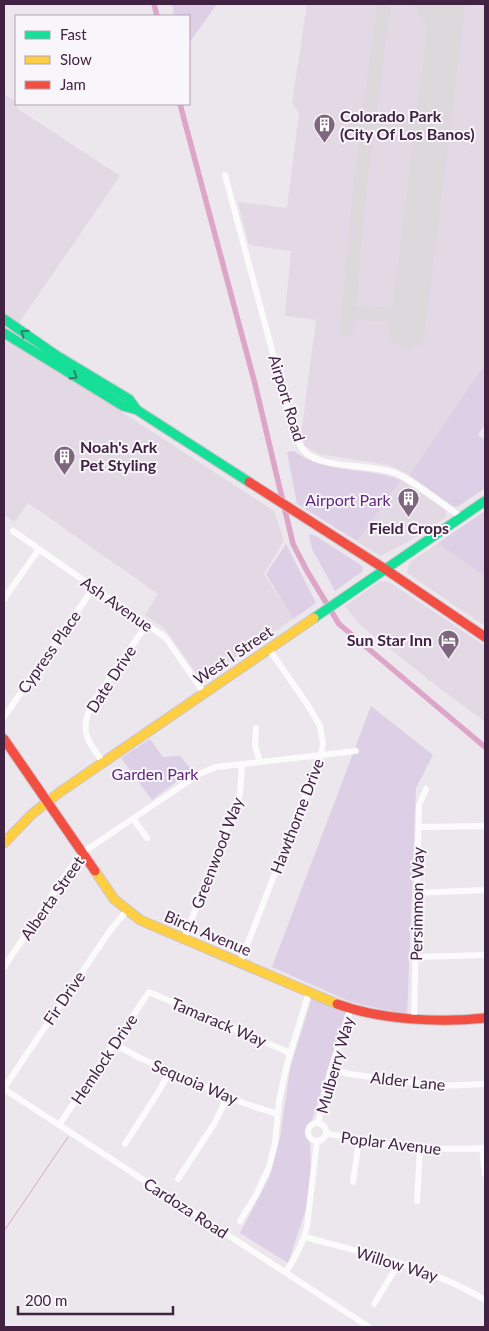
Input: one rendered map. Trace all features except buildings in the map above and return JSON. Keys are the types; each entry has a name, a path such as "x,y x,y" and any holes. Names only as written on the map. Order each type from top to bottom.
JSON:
{"main road":[{"path":"4,318 56,355 129,399 138,410 385,569 485,637"},
{"path":"4,333 32,352 123,406 138,410"},
{"name":"West I Street","path":"4,842 46,801 485,501"},
{"name":"Birch Avenue","path":"4,739 114,899 140,920 340,1005 414,1020 471,1020 485,1018"}],"street":[{"name":"Airport Road","path":"225,175 299,444 305,452 326,462 399,474 461,517"},
{"name":"Ash Avenue","path":"13,531 166,638 204,694"},
{"path":"4,598 39,549"},
{"name":"Cypress Place","path":"4,717 94,587"},
{"name":"Date Drive","path":"103,762 91,746 86,731 85,717 148,624"},
{"name":"Hawthorne Drive","path":"240,963 321,755 323,743 320,726 269,649"},
{"path":"256,728 255,745 260,762"},
{"name":"Alberta Street","path":"4,967 82,853 199,774 216,767 356,750"},
{"name":"Greenwood Way","path":"184,939 240,794 242,764"},
{"name":"Persimmon Way","path":"414,1020 419,805 426,790"},
{"path":"133,819 147,838"},
{"path":"419,827 485,826"},
{"path":"417,893 485,890"},
{"name":"Fir Drive","path":"4,1088 109,932 127,910"},
{"path":"415,957 485,955"},
{"name":"Hemlock Drive","path":"59,1125 149,992"},
{"name":"Tamarack Way","path":"149,992 290,1053"},
{"path":"240,1221 257,1194 269,1167 290,1053 309,992"},
{"name":"Mulberry Way","path":"318,1123 331,1069 351,1008"},
{"name":"Sequoia Way","path":"114,1044 129,1053 228,1096 278,1114"},
{"name":"Alder Lane","path":"331,1069 349,1074 440,1086 485,1084"},
{"path":"125,1144 170,1071"},
{"name":"Cardoza Road","path":"4,1088 368,1327"},
{"path":"178,1179 214,1124 228,1096"},
{"path":"318,1123 324,1125 326,1134 321,1140 317,1140 311,1138 309,1129 311,1125 318,1123"},
{"name":"Poplar Avenue","path":"326,1134 359,1141 420,1149 484,1148"},
{"path":"286,1272 296,1258 305,1237 317,1140"},
{"path":"353,1182 359,1141"},
{"path":"484,1148 485,1175"},
{"path":"417,1201 420,1149"},
{"name":"Willow Way","path":"305,1237 399,1263 434,1275 466,1288 485,1300"},
{"path":"374,1304 399,1263"}],"shaded area":[{"path":"307,4 485,4 485,364 409,475 389,465 319,454 305,446 302,428 316,320 285,316 291,251 249,245 238,202 287,208 299,113 292,103"},
{"path":"4,94 14,101 18,109 120,176 19,323 4,313"},
{"path":"4,341 11,343 99,397 274,511 284,541 264,574 293,619 201,680 165,629 145,615 158,594 28,503 14,522 4,515"},
{"path":"401,480 446,510 447,517 406,543 380,556 357,541"},
{"path":"438,543 485,577 485,626 407,573 409,563"},
{"path":"380,581 389,582 485,646 485,722 360,625 345,606"}],"green space":[{"path":"172,4 217,4 190,42 190,15 174,15"},
{"path":"485,364 485,424 478,435 485,440 485,488 459,506 454,507 409,475"},
{"name":"Airport Park","path":"294,451 306,459 319,464 374,473 401,480 357,541 297,504 287,452"},
{"path":"485,511 485,577 438,543"},
{"path":"309,534 316,536 362,566 363,571 335,591 312,549"},
{"path":"286,544 316,603 293,619 266,574"},
{"path":"371,706 433,755 416,788 407,1015 351,1002 272,967"},
{"name":"Garden Park","path":"150,739 163,757 180,756 192,770 152,800 121,758"},
{"path":"312,997 346,1011 312,1120 307,1128 306,1133 310,1141 311,1172 307,1206 288,1263 240,1233 269,1178 280,1138 290,1069"}],"waterway":[{"path":"154,4 157,15"},
{"path":"180,105 255,384 293,544 339,624 485,747"},
{"path":"4,1231 68,1137"}],"taxiway":[{"path":"347,329 359,195 384,4"},
{"path":"421,4 444,36"},
{"path":"354,124 368,127 434,122"},
{"path":"349,313 409,315"}],"runway":[{"path":"407,332 448,4"}],"traffic: fast":[{"path":"4,319 56,355 129,399 137,410 249,482"},
{"path":"4,333 123,406 137,410"},
{"path":"314,618 485,501"}],"traffic: slow":[{"path":"4,843 32,814 60,792 314,618"},
{"path":"95,871 114,899 140,920 337,1004"}],"traffic: jam":[{"path":"249,482 385,569 485,637"},
{"path":"4,739 95,871"},
{"path":"337,1004 372,1014 410,1019 449,1020 485,1018"}],"place":[{"name":"Colorado Park (City Of Los Banos)","path":"324,144"},
{"name":"Noah's Ark Pet Styling","path":"64,475"},
{"name":"Field Crops","path":"409,518"},
{"name":"Sun Star Inn","path":"448,659"}]}
